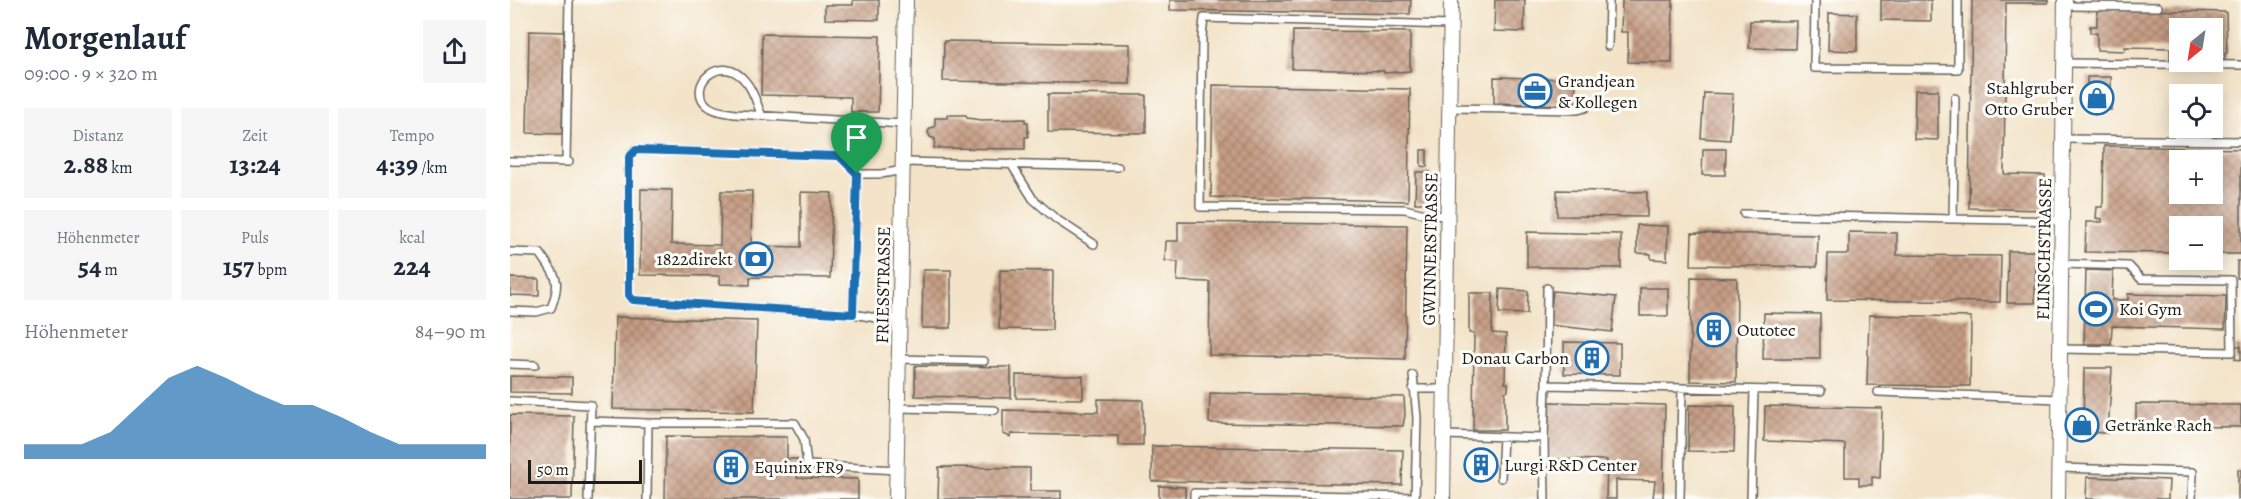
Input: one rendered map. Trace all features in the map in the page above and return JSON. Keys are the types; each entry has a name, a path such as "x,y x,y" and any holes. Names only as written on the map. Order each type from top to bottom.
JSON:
{"street":[{"name":"FRIESSTRASSE","path":"896,499 906,0"},
{"name":"GWINNERSTRASSE","path":"1443,499 1451,0"},
{"name":"FLINSCHSTRASSE","path":"2058,499 2065,3"}],"lane":[{"path":"510,161 568,162 568,0"},
{"path":"1608,46 1609,0"},
{"path":"1815,0 1814,68 1958,69 1958,0"},
{"path":"2065,3 2158,7"},
{"path":"1448,216 1429,216 1405,209 1200,207 1202,37 1204,18 1451,25"},
{"path":"2064,63 2241,65"},
{"path":"762,116 752,91 739,75 728,69 720,69 711,71 704,78 702,94 709,107 735,114 762,116 904,124"},
{"path":"1953,219 1955,98"},
{"path":"1450,108 1578,110 1585,108"},
{"path":"2064,139 2241,141"},
{"path":"900,322 853,314 633,300 629,295 629,157 636,150 839,156 857,174 881,174 903,166 1011,164 1118,167"},
{"path":"1011,164 1033,199 1056,219 1094,244"},
{"path":"853,314 857,174"},
{"path":"1744,214 2062,221"},
{"path":"510,252 540,253 557,278 558,290 551,308 536,312 510,310"},
{"path":"2060,349 2232,352 2231,280 2141,279 2129,266 2061,264"},
{"path":"1545,499 1547,288"},
{"path":"899,359 984,361"},
{"path":"510,364 535,365"},
{"path":"1194,499 1194,493 1415,498 1417,418 1413,375"},
{"path":"1546,385 1821,391"},
{"path":"1680,499 1682,388"},
{"path":"1413,389 1445,389"},
{"path":"1750,499 1754,390"},
{"path":"1878,392 2060,399"},
{"path":"510,401 591,405 588,499"},
{"path":"898,408 995,410"},
{"path":"590,422 795,423 804,439 807,465 897,470"},
{"path":"647,499 648,423"},
{"path":"1444,435 1544,438"},
{"path":"1502,478 1503,437"},
{"path":"2059,468 2193,472 2192,499"}],"building":[{"path":"853,0 879,0 879,20 825,19 825,5 853,5"},
{"path":"1170,0 1411,0 1410,14 1170,10"},
{"path":"1495,0 1525,0 1524,32 1494,31"},
{"path":"1622,0 1673,0 1672,63 1628,62 1628,32 1621,32"},
{"path":"1881,0 1931,0 1931,21 1881,20"},
{"path":"1972,0 2048,0 2048,3 2006,3 2004,174 2045,175 2045,210 1969,208"},
{"path":"2097,9 2226,12 2227,53 2223,60 2223,18 2169,18 2169,48 2125,47 2125,51 2097,50 2097,33 2090,33 2090,26 2097,26"},
{"path":"1829,13 1857,14 1857,51 1828,50"},
{"path":"1750,21 1796,21 1795,49 1749,48"},
{"path":"529,31 564,32 562,134 527,133"},
{"path":"1293,31 1410,32 1410,71 1384,73 1384,71 1292,69"},
{"path":"762,34 880,36 878,112 851,112 851,97 761,95"},
{"path":"944,41 1130,44 1130,84 943,81"},
{"name":"Grandjean & Kollegen","path":"1494,77 1576,79 1575,105 1494,103"},
{"path":"2087,77 2111,77 2111,110 2087,110"},
{"path":"1213,85 1410,89 1408,201 1211,197"},
{"path":"1915,90 1938,90 1938,140 1914,139"},
{"path":"1704,93 1733,94 1730,140 1701,138"},
{"path":"1048,94 1146,95 1146,133 1048,132"},
{"path":"948,115 966,115 967,118 981,120 1025,119 1025,122 1028,122 1028,137 1025,137 1025,149 934,148 935,139 930,137 928,132 930,128 935,127 935,118 948,118"},
{"path":"2104,146 2241,149 2241,254 2223,254 2223,216 2169,216 2169,253 2085,252 2086,222 2102,222 2102,219 2096,218 2097,207 2102,207"},
{"path":"1703,149 1726,149 1725,175 1702,175"},
{"path":"1421,150 1427,150 1427,167 1421,166"},
{"path":"1416,172 1430,172 1430,203 1415,203"},
{"path":"641,189 672,190 671,244 720,245 721,191 752,191 751,246 801,247 801,192 832,193 830,278 750,277 750,285 720,284 720,276 640,275"},
{"path":"1557,190 1647,192 1647,217 1557,216"},
{"path":"1178,222 1407,225 1405,359 1209,355 1210,282 1177,281 1178,262 1165,261 1166,241 1178,241"},
{"path":"1637,225 1668,226 1667,260 1651,259 1651,254 1637,253"},
{"path":"1527,232 1621,234 1621,268 1527,267"},
{"path":"1849,232 1897,233 1897,255 2001,256 2000,302 1827,300 1828,254 1849,254"},
{"path":"1692,233 1818,235 1817,267 1691,265"},
{"path":"2008,251 2036,251 2035,303 2007,303"},
{"path":"2237,261 2241,261 2241,278 2237,278"},
{"path":"923,270 951,270 951,328 922,328"},
{"path":"1000,270 1053,271 1052,330 999,329"},
{"path":"2086,270 2113,271 2112,300 2128,300 2128,294 2226,296 2225,329 2112,326 2111,344 2084,344"},
{"name":"Outotec","path":"1691,277 1737,278 1736,382 1690,381"},
{"path":"510,278 539,279 539,296 510,295"},
{"path":"1640,288 1668,288 1668,316 1640,316"},
{"path":"1500,289 1528,291 1527,314 1499,313"},
{"path":"1553,291 1616,297 1612,332 1549,325"},
{"path":"1469,293 1493,293 1492,333 1506,334 1505,383 1508,383 1508,391 1505,392 1505,430 1473,430 1474,334 1469,333"},
{"path":"1764,313 1820,314 1820,359 1763,359"},
{"path":"1869,315 1971,317 1970,386 1867,385"},
{"path":"615,317 757,321 754,412 613,409"},
{"name":"Donau Carbon","path":"1564,342 1620,343 1620,375 1564,374"},
{"path":"2236,346 2241,346 2241,360 2235,359"},
{"path":"915,366 1011,367 1011,398 915,396"},
{"path":"2084,368 2112,368 2108,433 2083,432"},
{"path":"1016,375 1083,376 1083,399 1016,398"},
{"path":"510,376 572,377 572,393 510,392"},
{"path":"1210,393 1404,397 1405,415 1403,426 1209,423"},
{"path":"1098,399 1143,400 1143,445 1118,445 1118,436 1011,434 1011,437 1003,434 1003,410 1098,412"},
{"path":"1549,402 1665,405 1663,498 1653,498 1655,481 1616,480 1616,499 1606,499 1607,460 1547,459"},
{"path":"2136,404 2241,405 2241,427 2136,426"},
{"path":"1689,405 1735,406 1734,452 1688,451"},
{"path":"1765,406 1882,408 1880,478 1872,477 1872,485 1859,485 1859,477 1845,477 1845,444 1764,441"},
{"path":"510,415 574,416 572,499 510,499"},
{"name":"Equinix FR9","path":"666,436 787,437 787,459 797,459 797,478 858,479 858,499 665,499"},
{"path":"1152,446 1403,450 1402,485 1152,481"},
{"name":"Lurgi R&D Center","path":"1473,453 1489,453 1488,477 1473,477"},
{"path":"939,467 1030,468 1030,491 1061,491 1061,499 938,499"},
{"path":"2238,469 2241,470 2241,499 2238,499"},
{"path":"2087,477 2169,480 2168,499 2086,499"},
{"path":"1159,486 1185,487 1185,499 1159,499"}],"place":[{"name":"Grandjean & Kollegen","path":"1535,91"},
{"name":"Stahlgruber Otto Gruber","path":"2097,98"},
{"name":"1822direkt","path":"756,259"},
{"name":"Koi Gym","path":"2096,309"},
{"name":"Outotec","path":"1714,330"},
{"name":"Donau Carbon","path":"1592,358"},
{"name":"Getränke Rach","path":"2082,425"},
{"name":"Lurgi R&D Center","path":"1481,465"},
{"name":"Equinix FR9","path":"731,467"}],"route":[{"path":"636,150 839,156 857,174 853,314 633,300 629,295 629,157 636,150"}]}
